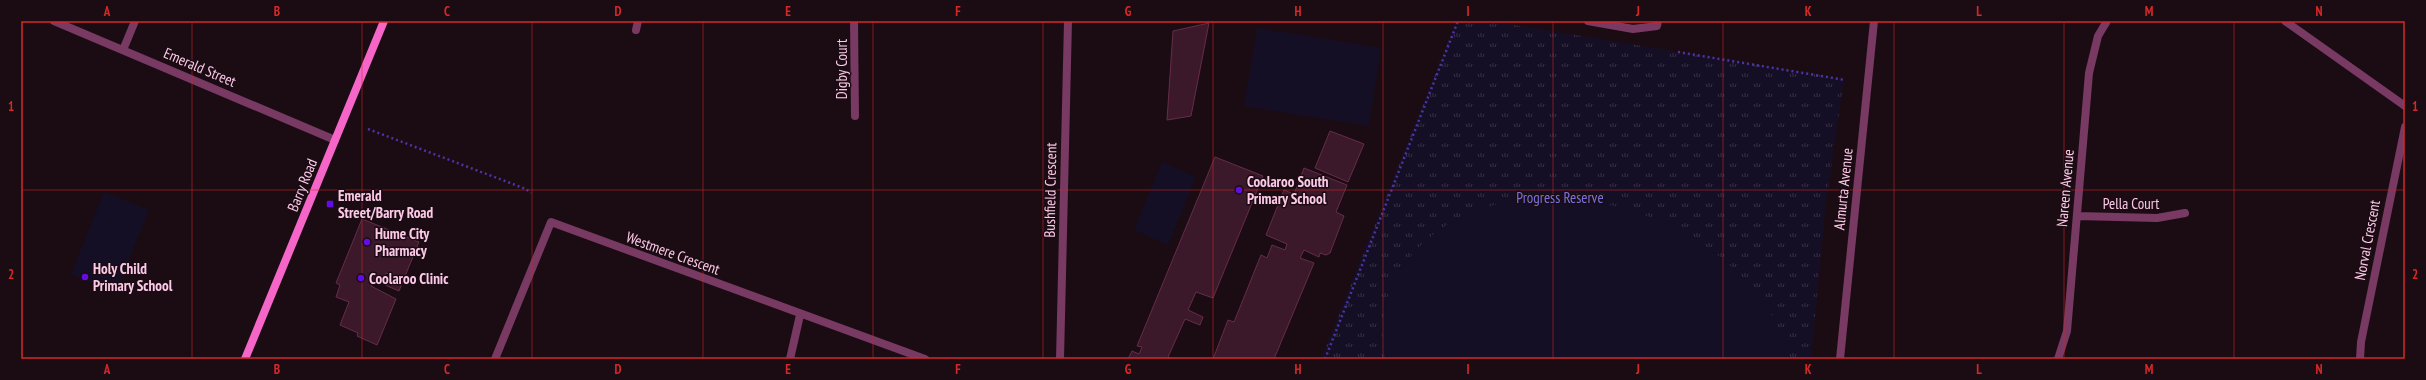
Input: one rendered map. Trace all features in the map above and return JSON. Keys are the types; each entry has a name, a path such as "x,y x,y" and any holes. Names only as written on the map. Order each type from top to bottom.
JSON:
{"main road":[{"name":"Barry Road","path":"245,359 384,21"}],"street":[{"name":"Emerald Street","path":"54,21 335,140"},
{"path":"123,50 135,21"},
{"path":"636,30 638,21"},
{"name":"Digby Court","path":"854,21 855,116"},
{"name":"Bushfield Crescent","path":"1060,359 1068,21"},
{"path":"1588,21 1632,29 1657,26 1658,21"},
{"name":"Almurta Avenue","path":"1840,359 1874,21"},
{"name":"Nareen Avenue","path":"2058,359 2067,332 2089,73 2098,36 2107,21"},
{"path":"2285,21 2405,106"},
{"name":"Norval Crescent","path":"2360,359 2361,342 2398,151 2405,127"},
{"name":"Pella Court","path":"2077,216 2157,218 2185,213"},
{"name":"Westmere Crescent","path":"495,359 551,222 800,315 925,359"},
{"path":"790,359 800,315"}],"path":[{"path":"1325,359 1458,21"},
{"path":"1678,52 1845,80"},
{"path":"368,129 526,189 531,193"}],"green space":[{"name":"Progress Reserve","path":"1456,21 1490,21 1844,79 1826,202 1811,359 1321,359"},
{"path":"1257,28 1381,48 1369,126 1244,106"},
{"path":"1162,162 1196,177 1168,245 1134,230"},
{"path":"104,192 149,210 116,292 71,274"},
{"path":"1531,199 1575,200 1619,207 1647,216 1675,228 1701,243 1725,261 1747,282 1765,305 1780,331 1790,359 1385,359 1382,330 1386,302 1391,287 1408,259 1433,235 1460,217 1495,205"}],"building":[{"path":"1209,23 1191,116 1167,120 1173,31"},
{"path":"1330,131 1364,144 1348,182 1315,168"},
{"path":"1215,157 1263,176 1213,298 1196,292 1188,310 1203,317 1200,325 1185,319 1168,357 1172,359 1128,359 1132,351 1139,354 1142,347 1137,346"},
{"path":"1304,168 1347,185 1336,212 1344,216 1330,253 1326,255 1320,253 1319,257 1304,250 1300,258 1314,263 1274,359 1213,359 1228,320 1234,322 1261,255 1267,258 1272,245 1285,250 1287,244 1266,235 1284,190 1294,194"},
{"name":"Coolaroo Clinic","path":"362,219 419,242 399,291 385,285 389,274 386,273 380,285 373,282 371,286 396,299 377,345 357,336 358,333 340,325 349,302 336,297 340,285 336,283"}],"place":[{"name":"Coolaroo South Primary School","path":"1239,190"},
{"name":"Emerald Street/Barry Road","path":"330,204"},
{"name":"Hume City Pharmacy","path":"367,242"},
{"name":"Holy Child Primary School","path":"85,277"},
{"name":"Coolaroo Clinic","path":"361,278"}]}
